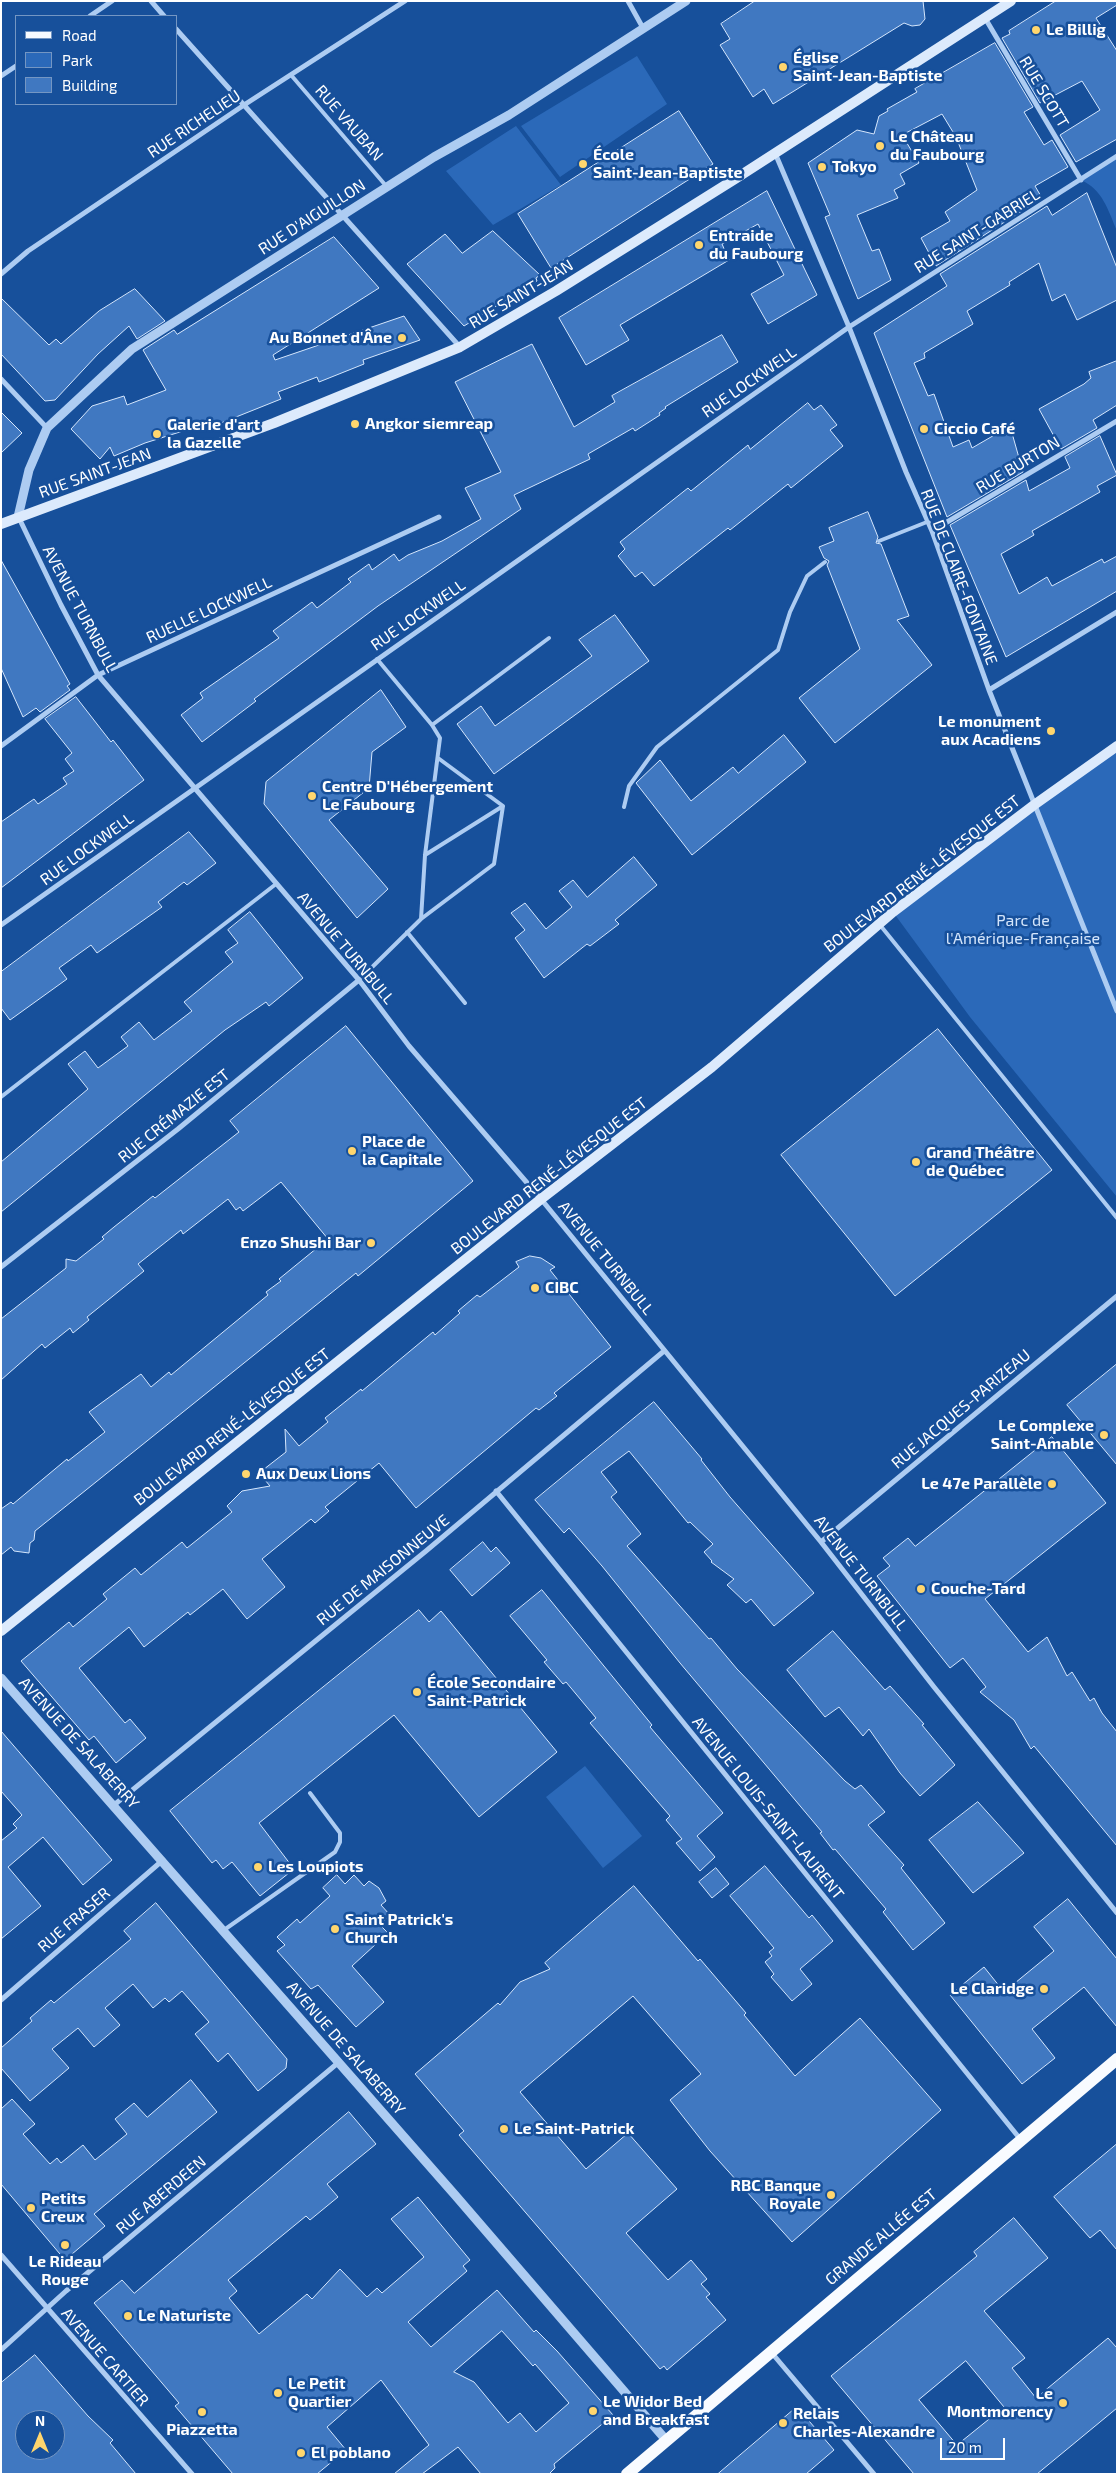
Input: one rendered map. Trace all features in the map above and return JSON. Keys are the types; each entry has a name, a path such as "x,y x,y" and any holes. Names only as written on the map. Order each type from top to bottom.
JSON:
{"main road":[{"name":"RUE SAINT-JEAN","path":"1,524 274,423 460,347 556,291 1011,1"},
{"name":"BOULEVARD RENÉ-LÉVESQUE EST","path":"1,1631 154,1506 358,1347 541,1199 712,1067 879,924 1034,805 1117,746"},
{"name":"GRANDE ALLÉE EST","path":"628,2474 1117,2059"}],"street":[{"path":"91,15 112,1"},
{"path":"151,1 163,15"},
{"name":"RUE RICHELIEU","path":"1,274 28,251 244,105 405,1"},
{"path":"628,1 643,28"},
{"name":"RUE D'AIGUILLON","path":"18,517 29,470 47,428 132,349 387,187 509,115 686,1"},
{"name":"RUE SCOTT","path":"985,18 1081,180"},
{"path":"178,31 460,347"},
{"path":"1,76 15,67"},
{"name":"RUE DE CLAIRE-FONTAINE","path":"775,152 932,531 989,690 1117,1012"},
{"name":"RUE SAINT-GABRIEL","path":"849,327 1117,156"},
{"name":"RUE LOCKWELL","path":"1,925 195,786 849,327"},
{"path":"1,379 47,428"},
{"name":"RUE BURTON","path":"932,531 1117,421"},
{"name":"AVENUE TURNBULL","path":"18,517 98,675 195,786 359,980 409,1046 541,1199 821,1542 934,1687 1117,1913"},
{"name":"RUELLE LOCKWELL","path":"1,746 98,675 438,517"},
{"path":"989,690 1117,612"},
{"name":"RUE CRÉMAZIE EST","path":"1,1267 178,1129 359,980"},
{"name":"RUE JACQUES-PARIZEAU","path":"821,1542 1117,1296"},
{"name":"RUE DE MAISONNEUVE","path":"114,1805 426,1551 664,1350"},
{"name":"AVENUE LOUIS-SAINT-LAURENT","path":"496,1491 1021,2140"},
{"name":"AVENUE DE SALABERRY","path":"1,1678 163,1860 666,2440"},
{"name":"RUE FRASER","path":"1,2000 163,1860"},
{"name":"RUE ABERDEEN","path":"1,2350 338,2062"},
{"name":"AVENUE CARTIER","path":"1,2255 192,2474"},
{"path":"770,2352 874,2474"}],"lane":[{"name":"RUE VAUBAN","path":"291,75 387,187"},
{"path":"879,541 927,522"},
{"path":"624,807 629,786 657,747 778,650 790,612 807,576 826,562"},
{"path":"432,724 549,638"},
{"path":"377,659 432,724 440,738 425,855 421,919"},
{"path":"438,758 503,806"},
{"path":"425,855 503,806"},
{"path":"359,980 421,919 494,864 503,806"},
{"path":"1,1097 276,884"},
{"path":"879,924 1117,1218"},
{"path":"407,932 465,1003"},
{"path":"224,1930 334,1852 340,1842 340,1833 310,1793"}],"green space":[{"path":"637,56 667,104 560,177 521,126"},
{"path":"516,126 561,185 493,225 446,171"},
{"path":"1117,158 1117,231 1100,195 1095,189 1081,180"},
{"name":"Parc de l'Amérique-Française","path":"1117,746 1117,1197 970,1017 893,912"},
{"path":"585,1766 642,1836 603,1868 546,1797"}],"building":[{"name":"Église Saint-Jean-Baptiste","path":"755,1 923,1 925,19 920,25 912,26 904,23 773,104 764,89 753,97 720,45 730,39 721,24"},
{"path":"1056,1 1117,1 1117,5 1096,18 1117,51 1117,139 1076,162 1060,135 1100,110 1082,81 1040,103 1002,38 1010,34 1009,31"},
{"path":"995,43 1033,107 1024,112 1044,145 1052,140 1068,167 1035,186 1042,198 936,266 921,238 950,221 945,212 977,190 956,137 942,114 902,135 919,163 900,174 905,184 894,190 898,198 857,215 872,251 879,249 891,280 858,299 825,217 830,215 808,163 857,130 874,134 879,116 888,111 887,109 917,92 915,89"},
{"path":"679,111 713,164 551,268 518,214"},
{"path":"767,191 817,295 768,324 751,294 784,275 758,224 722,244 729,260 620,325 629,340 586,365 559,318"},
{"path":"1087,193 1117,268 1117,300 1077,320 1065,294 1052,301 1039,263 1009,282 1010,285 967,311 973,324 924,353 925,358 914,363 928,396 934,394 953,447 969,440 972,448 1010,426 1023,472 947,517 874,333 947,286 940,274 1047,206 1052,215"},
{"path":"493,231 540,275 536,278 537,281 464,326 407,264 445,234 462,253"},
{"path":"334,237 379,288 273,355 275,360 404,316 420,340 363,360 364,364 319,382 317,377 278,392 281,399 211,427 202,425 145,443 114,456 110,447 100,459 71,429 92,406 124,396 127,405 166,390 143,350 174,330 177,334"},
{"path":"135,289 165,321 137,339 129,326 98,354 55,400 45,401 1,354 1,298 49,345 56,339 61,344 99,311"},
{"path":"722,335 738,362 665,407 659,413 660,415 635,431 633,428 588,454 590,459 514,495 521,509 378,606 254,699 256,701 202,742 181,715 203,698 200,693 279,638 273,631 312,602 317,608 351,582 348,579 369,564 372,570 394,554 399,561 408,555 442,541 481,519 465,488 501,472 455,382 532,344 574,427 615,402 612,396"},
{"path":"1117,361 1117,405 1093,420 1097,428 1061,449 1039,409 1084,384 1091,378 1089,372"},
{"path":"808,403 814,410 821,405 837,425 830,430 843,446 791,488 788,484 654,586 642,572 635,577 618,556 625,549 620,542 688,488 691,491 748,445 750,449"},
{"path":"1,412 22,433 1,453"},
{"path":"1100,436 1117,475 1097,486 1100,492 1032,531 1034,535 1001,554 1019,594 1047,577 1052,586 1102,559 1104,563 1117,556 1117,591 1006,657 950,525 1026,480 1029,491 1070,468 1065,457"},
{"path":"868,512 878,537 876,543 881,544 909,616 897,620 932,665 835,743 799,698 860,649 827,565 829,561 824,558 819,547 834,541 829,528"},
{"path":"1,560 70,684 67,686 70,690 40,712 36,708 23,717 1,668"},
{"path":"615,615 649,661 494,774 457,724 481,706 495,726 592,656 579,640"},
{"name":"Centre D'Hébergement Le Faubourg","path":"381,690 406,727 372,752 369,788 329,820 388,889 357,918 264,804 266,782"},
{"path":"76,697 144,780 1,888 1,822 34,799 38,804 67,784 63,778 74,771 65,759 72,753 45,719"},
{"path":"784,735 806,762 692,855 636,783 660,760 691,801 733,767 738,773"},
{"path":"189,832 216,863 187,885 184,882 158,902 162,907 97,953 91,945 59,968 67,979 10,1020 1,1008 1,972"},
{"path":"634,857 657,885 615,920 619,924 590,946 587,944 544,978 515,938 525,930 511,913 525,903 546,929 572,907 559,891 573,880 587,897"},
{"path":"250,912 303,978 269,1006 266,1002 225,1030 1,1212 1,1162 88,1089 68,1064 85,1051 98,1068 128,1046 121,1037 139,1022 154,1040 192,1011 184,1002 233,962 225,952 238,943 228,930"},
{"path":"346,1026 473,1181 358,1276 356,1273 35,1531 34,1540 30,1543 29,1553 14,1551 11,1547 1,1555 1,1509 11,1502 13,1504 67,1459 68,1461 105,1432 89,1412 141,1374 151,1387 169,1372 171,1375 268,1295 266,1292 281,1281 279,1279 328,1239 281,1182 243,1211 240,1207 236,1210 228,1199 183,1234 181,1230 138,1264 144,1271 87,1317 89,1320 73,1333 70,1328 45,1348 42,1344 1,1380 1,1319 66,1268 66,1259 76,1261 104,1239 102,1237 153,1196 155,1198 239,1132 230,1121"},
{"name":"Grand Théâtre de Québec","path":"938,1029 1052,1170 895,1296 781,1155"},
{"path":"530,1256 541,1258 555,1267 550,1270 611,1347 554,1393 557,1396 539,1410 536,1408 416,1508 379,1463 325,1507 329,1511 315,1523 311,1519 262,1559 285,1587 247,1619 223,1589 190,1615 188,1612 144,1647 129,1627 79,1668 125,1723 130,1719 146,1738 116,1763 94,1736 89,1740 21,1661 69,1622 73,1627 107,1599 103,1594 135,1568 141,1575 182,1542 187,1548 232,1512 227,1506 242,1491 270,1486 259,1473 286,1452 285,1429 299,1446 328,1422 325,1418 361,1389 362,1391 433,1332 435,1335 460,1313 458,1311 477,1295 480,1297 519,1267 516,1262"},
{"name":"Le Complexe Saint-Amable","path":"1117,1364 1117,1465 1067,1405"},
{"path":"654,1402 702,1459 730,1497 814,1593 774,1626 751,1599 746,1603 727,1585 734,1579 711,1562 704,1552 713,1544 690,1522 688,1523 629,1451 601,1472 617,1492 611,1497 641,1534 627,1546 709,1639 711,1638 737,1669 845,1781 855,1789 861,1785 885,1812 868,1825 904,1865 901,1868 945,1923 913,1950 883,1912 886,1909 835,1849 833,1850 820,1833 822,1832 680,1663 602,1566 569,1528 564,1533 535,1500"},
{"path":"1052,1437 1106,1503 985,1599 1028,1652 1047,1637 1067,1676 1072,1672 1090,1701 1094,1698 1102,1713 1117,1732 1117,1846 1034,1746 1031,1749 1014,1720 980,1692 986,1687 963,1658 950,1668 877,1576 890,1566 883,1558 908,1538 915,1546"},
{"path":"483,1542 491,1552 496,1547 510,1563 472,1596 450,1570"},
{"path":"542,1590 652,1725 650,1727 723,1813 697,1836 715,1857 700,1871 676,1843 682,1839 666,1820 670,1816 590,1723 596,1718 566,1682 563,1684 544,1662 547,1660 510,1616"},
{"path":"419,1610 429,1622 441,1611 557,1752 479,1817 394,1715 259,1823 294,1869 260,1896 232,1862 223,1869 216,1860 212,1863 170,1811"},
{"path":"833,1631 885,1690 890,1686 924,1724 922,1725 955,1765 920,1796 900,1773 869,1729 863,1736 839,1707 825,1717 787,1670"},
{"path":"1,1731 112,1860 83,1885 43,1837 8,1867 41,1906 1,1939 1,1841 17,1828 13,1824 22,1815 1,1791"},
{"path":"978,1802 1024,1853 973,1893 929,1840"},
{"path":"765,1866 809,1918 812,1915 833,1941 800,1969 812,1984 792,2001 771,1977 774,1974 765,1962 772,1956 769,1952 774,1948 730,1896"},
{"path":"716,1868 729,1884 712,1898 699,1882"},
{"name":"Saint Patrick's Church","path":"337,1875 345,1884 354,1875 364,1886 369,1881 379,1888 386,1901 381,1905 390,1915 380,1925 388,1933 352,1966 384,2002 356,2027 318,1985 311,1989 277,1951 285,1945 277,1937 297,1919 300,1923 330,1896 323,1888"},
{"name":"Le Saint-Patrick","path":"634,1886 698,1961 700,1959 746,2013 744,2015 795,2076 860,2018 941,2110 792,2242 710,2151 670,2100 701,2074 633,1996 520,2092 586,2169 628,2133 677,2189 626,2233 668,2280 691,2260 707,2279 701,2284 710,2294 706,2297 726,2320 667,2370 664,2366 660,2369 459,2135 464,2131 415,2074 498,2003 500,2005 520,1982 550,1969 545,1963"},
{"name":"Le Claridge","path":"1068,1899 1117,1959 1117,2027 1084,1987 1032,2029 1055,2058 1022,2084 950,1995 984,1967 1004,1992 1054,1951 1034,1927"},
{"path":"156,1903 287,2059 286,2068 258,2091 228,2053 218,2062 195,2034 209,2022 182,1991 169,2002 165,1998 153,2008 133,1984 105,2008 120,2025 94,2047 78,2028 52,2049 69,2068 30,2101 1,2068 1,2048 32,2021 30,2018 51,2000 54,2003 131,1939 124,1931"},
{"path":"191,2080 217,2112 94,2214 105,2226 65,2260 1,2184 1,2109 12,2099 35,2124 23,2134 50,2164 57,2158 61,2163 83,2145 95,2160 127,2134 115,2119 134,2103 147,2117"},
{"path":"349,2112 376,2144 327,2184 338,2197 310,2220 306,2216 228,2280 237,2291 229,2298 259,2334 307,2294 312,2299 340,2269 367,2297 377,2288 382,2293 424,2257 391,2219 418,2197 470,2260 463,2266 467,2271 408,2322 431,2347 497,2290 534,2332 536,2330 557,2351 613,2415 554,2464 555,2468 549,2474 481,2474 458,2447 422,2474 394,2474 429,2445 381,2380 327,2427 346,2450 317,2474 233,2474 175,2406 179,2403 94,2303 122,2280 134,2293","holes":["502,2331 533,2366 535,2364 569,2403 536,2432 520,2413 508,2423 474,2382 454,2372"]},
{"path":"1117,2144 1117,2250 1100,2230 1090,2238 1054,2197"},
{"path":"1014,2218 1048,2258 984,2311 1025,2358 1012,2368 1036,2398 1108,2338 1117,2348 1117,2408 1037,2474 914,2474 831,2376 977,2256 974,2252","holes":["966,2361 1004,2407 957,2445 919,2400"]},
{"path":"35,2355 88,2416 113,2440 110,2443 136,2474 1,2474 1,2383"},
{"path":"797,2407 834,2450 806,2474 718,2474"}],"place":[{"name":"Le Billig","path":"1036,30"},
{"name":"Église Saint-Jean-Baptiste","path":"783,67"},
{"name":"Le Château du Faubourg","path":"880,146"},
{"name":"École Saint-Jean-Baptiste","path":"583,164"},
{"name":"Tokyo","path":"822,167"},
{"name":"Entraide du Faubourg","path":"699,245"},
{"name":"Au Bonnet d'Âne","path":"402,338"},
{"name":"Angkor siemreap","path":"355,424"},
{"name":"Ciccio Café","path":"924,429"},
{"name":"Galerie d'art la Gazelle","path":"157,434"},
{"name":"Le monument aux Acadiens","path":"1051,731"},
{"name":"Centre D'Hébergement Le Faubourg","path":"312,796"},
{"name":"Place de la Capitale","path":"352,1151"},
{"name":"Grand Théâtre de Québec","path":"916,1162"},
{"name":"Enzo Shushi Bar","path":"371,1243"},
{"name":"CIBC","path":"535,1288"},
{"name":"Le Complexe Saint-Amable","path":"1104,1435"},
{"name":"Aux Deux Lions","path":"246,1474"},
{"name":"Le 47e Parallèle","path":"1052,1484"},
{"name":"Couche-Tard","path":"921,1589"},
{"name":"École Secondaire Saint-Patrick","path":"417,1692"},
{"name":"Les Loupiots","path":"258,1867"},
{"name":"Saint Patrick's Church","path":"335,1929"},
{"name":"Le Claridge","path":"1044,1989"},
{"name":"Le Saint-Patrick","path":"504,2129"},
{"name":"RBC Banque Royale","path":"831,2195"},
{"name":"Petits Creux","path":"31,2208"},
{"name":"Le Rideau Rouge","path":"65,2245"},
{"name":"Le Naturiste","path":"128,2316"},
{"name":"Le Petit Quartier","path":"278,2393"},
{"name":"Le Montmorency","path":"1063,2403"},
{"name":"Le Widor Bed and Breakfast","path":"593,2411"},
{"name":"Piazzetta","path":"202,2412"},
{"name":"Relais Charles-Alexandre","path":"783,2423"},
{"name":"El poblano","path":"301,2453"}]}
